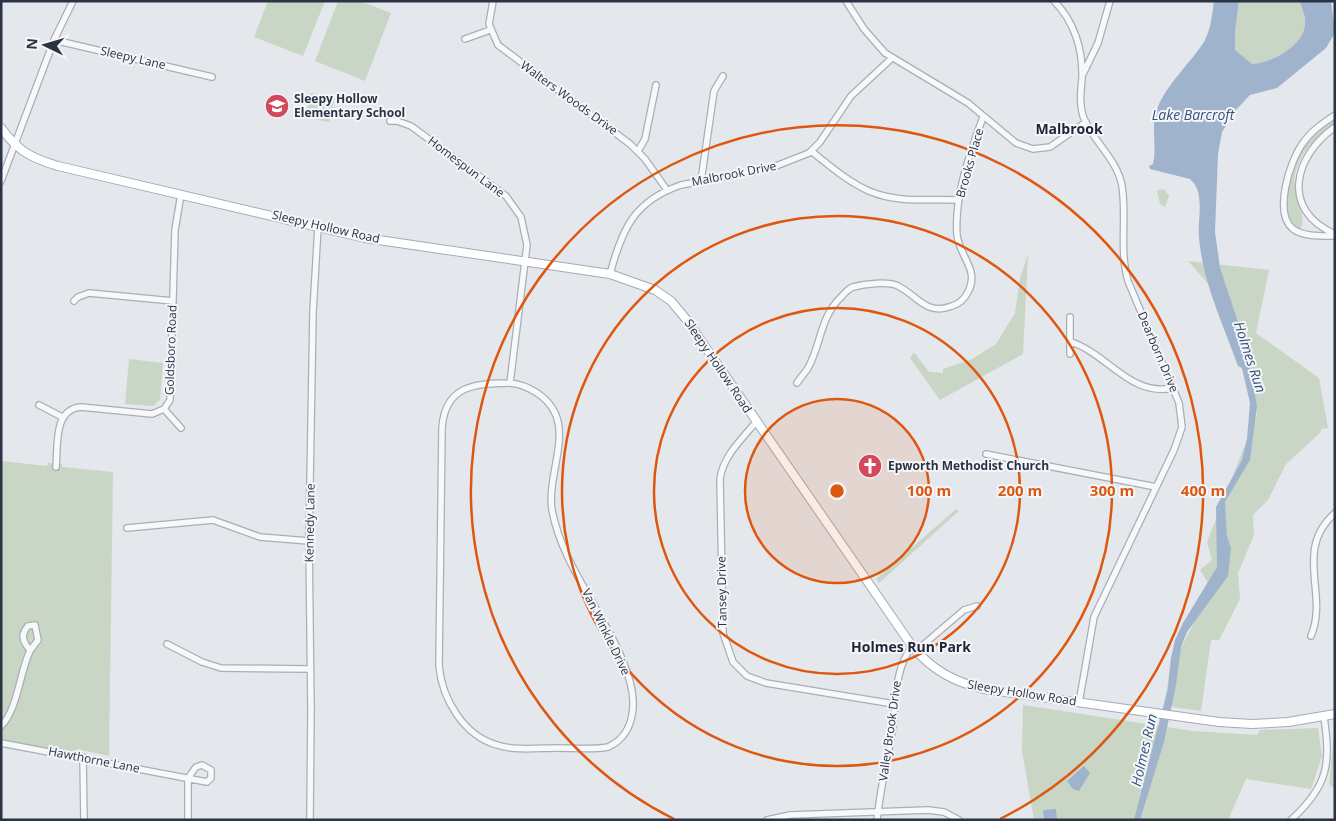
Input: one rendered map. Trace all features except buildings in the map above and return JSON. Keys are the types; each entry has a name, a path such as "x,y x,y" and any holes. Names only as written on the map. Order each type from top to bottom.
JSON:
{"main road":[{"name":"Sleepy Hollow Road","path":"1,128 13,145 41,161 365,238 610,274 646,285 671,300 686,319 914,649 938,671 967,685 1079,703 1252,724 1324,717 1335,714"}],"street":[{"path":"1,181 54,40 73,1"},
{"path":"465,40 490,30 488,18 493,1"},
{"path":"846,1 864,29 892,58 952,92 1016,143 1042,149 1057,143 1086,122"},
{"name":"Dearborn Drive","path":"1054,1 1070,20 1077,40 1082,75 1081,107 1086,122 1112,161 1119,177 1123,194 1125,271 1173,388 1181,410 1182,427 1174,450 1094,617 1079,703"},
{"path":"1082,75 1098,43 1110,1"},
{"name":"Walters Woods Drive","path":"490,30 495,41 502,49 638,151 667,190"},
{"name":"Sleepy Lane","path":"54,40 212,77"},
{"name":"Malbrook Drive","path":"610,274 620,240 628,223 648,202 667,190 701,181 771,168 788,163 811,151 851,96 892,58"},
{"path":"701,181 714,91 723,76"},
{"path":"638,151 645,139 656,85"},
{"path":"1335,115 1316,128 1301,145 1291,169 1284,196 1286,220 1293,230 1304,234 1335,235"},
{"name":"Brooks Place","path":"797,383 808,367 823,322 835,302 851,287 878,284 898,286 933,309 946,308 957,304 964,298 972,280 971,267 959,246 957,235 958,200 983,117"},
{"name":"Homespun Lane","path":"390,121 397,120 411,126 506,196 516,208 525,228 527,245 525,262"},
{"path":"1335,127 1310,149 1299,175 1299,194 1306,210 1317,224 1335,235"},
{"path":"811,151 860,187 881,196 898,199 958,200"},
{"name":"Goldsboro Road","path":"62,418 66,412 76,408 152,414 164,408 171,393 175,230 180,194"},
{"name":"Kennedy Lane","path":"310,820 309,541 314,303 318,227"},
{"path":"510,383 525,262"},
{"path":"74,301 78,297 89,294 173,301"},
{"path":"1070,316 1070,354"},
{"path":"1071,342 1093,352 1136,384 1156,390 1173,388"},
{"name":"Van Winkle Drive","path":"510,383 531,390 544,398 557,416 559,436 551,488 552,512 572,565 614,645 631,683 633,709 628,728 620,740 608,747 508,747 488,742 464,723 449,701 442,686 439,666 442,428 444,411 452,397 464,388 510,383"},
{"path":"39,405 62,418 56,467"},
{"path":"164,408 181,428"},
{"name":"Tansey Drive","path":"756,422 730,454 720,479 722,627 730,657 747,676 766,683 894,704"},
{"path":"986,454 1156,487"},
{"path":"1311,636 1316,613 1313,564 1314,547 1321,529 1335,513"},
{"path":"127,528 212,520 260,538 309,541"},
{"name":"Valley Brook Drive","path":"877,820 900,669 914,649 964,610 978,606"},
{"path":"167,644 202,662 221,668 309,669"},
{"path":"1,726 5,722 15,698 30,650"},
{"path":"1291,820 1311,801 1325,775 1329,754 1324,717"},
{"name":"Hawthorne Lane","path":"1,743 188,778 188,820"},
{"path":"83,757 84,820"},
{"path":"767,820 790,815 928,810 944,812 959,820"}],"green space":[{"path":"268,1 325,1 303,56 254,37"},
{"path":"338,1 360,1 391,13 365,81 315,61"},
{"path":"1239,1 1299,1 1305,18 1303,32 1293,46 1285,52 1277,57 1252,64 1235,50"},
{"path":"311,93 335,98 329,122 305,117"},
{"path":"1335,118 1335,123 1310,145 1297,167 1294,182 1302,213 1302,225 1299,230 1291,224 1287,215 1287,192 1290,179 1300,155 1310,138"},
{"path":"1165,190 1169,196 1165,207 1160,204 1157,191"},
{"path":"1028,254 1023,354 940,400 910,358 914,352 929,372 943,373 943,369 972,359 996,344 1015,313 1020,278"},
{"path":"1188,261 1269,270 1256,333 1319,378 1328,428 1321,429 1321,432 1286,464 1268,500 1253,515 1254,535 1238,573 1240,599 1219,640 1211,640 1201,711 1165,706 1171,658 1176,658 1211,588 1200,570 1212,560 1207,542 1257,414 1216,293"},
{"path":"129,359 163,363 160,400 153,406 125,404"},
{"path":"1,461 47,466 48,463 62,464 62,467 113,472 109,756 77,749 77,759 1,742"},
{"path":"956,509 959,511 879,583 876,579"},
{"path":"1023,705 1193,731 1257,735 1260,730 1318,728 1322,756 1311,789 1246,779 1228,820 1034,820 1022,751"},
{"path":"1335,723 1335,789 1329,784"}],"water":[{"name":"Lake Barcroft","path":"1214,1 1239,1 1235,50 1252,64 1277,57 1293,46 1299,39 1303,32 1305,21 1304,12 1299,1 1331,1 1335,33 1326,48 1277,88 1250,95 1235,111 1222,132 1218,154 1215,232 1220,268 1246,346 1257,406 1250,460 1225,502 1227,536 1231,548 1228,576 1187,632 1181,647 1176,685 1164,742 1140,820 1134,820 1168,688 1175,640 1183,623 1217,567 1216,507 1242,460 1247,439 1250,403 1242,368 1238,366 1214,303 1201,255 1198,191 1190,179 1150,169 1149,166 1153,164 1154,125 1157,109 1171,85 1204,42 1210,27"},
{"path":"1084,766 1090,773 1079,791 1073,789 1067,781"},
{"path":"1056,809 1057,820 1044,820 1043,810"}],"place":[{"name":"Sleepy Hollow Elementary School","path":"277,106"},
{"name":"Epworth Methodist Church","path":"870,466"}],"district":[{"name":"Malbrook","path":"1069,129"},
{"name":"Holmes Run Park","path":"911,647"}],"water label":[{"name":"Holmes Run","path":"1250,357"},
{"name":"Holmes Run","path":"1144,750"}]}
